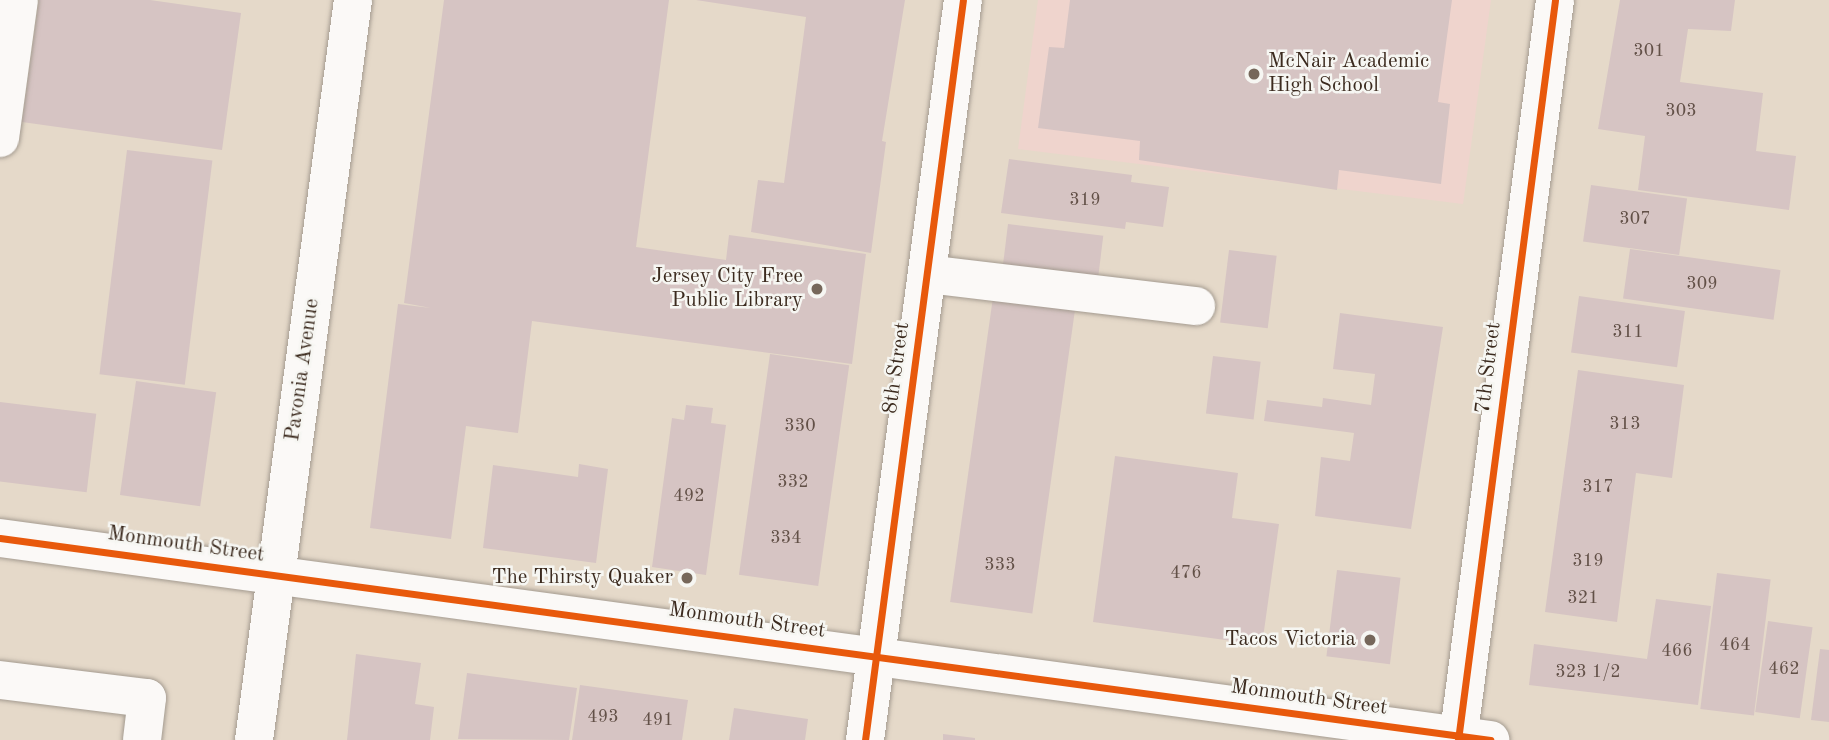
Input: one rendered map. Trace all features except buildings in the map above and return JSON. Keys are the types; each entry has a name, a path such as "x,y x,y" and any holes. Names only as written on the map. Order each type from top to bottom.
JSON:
{"street":[{"path":"0,138 19,0"},
{"name":"Pavonia Avenue","path":"254,740 353,0"},
{"name":"8th Street","path":"865,740 964,0"},
{"name":"7th Street","path":"1469,739 1555,0"},
{"path":"927,274 1196,306"},
{"name":"Monmouth Street","path":"0,538 1469,739"},
{"path":"0,680 147,698 142,740"}],"shaded area":[{"name":"McNair Academic High School","path":"1038,0 1491,0 1463,204 1018,149"}],"cycle path":[{"path":"865,740 963,0"},
{"path":"1458,740 1555,0"},
{"path":"0,538 1490,740"}],"place":[{"name":"McNair Academic High School","path":"1254,74"},
{"name":"Jersey City Free Public Library","path":"817,289"},
{"name":"The Thirsty Quaker","path":"687,578"},
{"name":"Tacos Victoria","path":"1370,640"}]}
